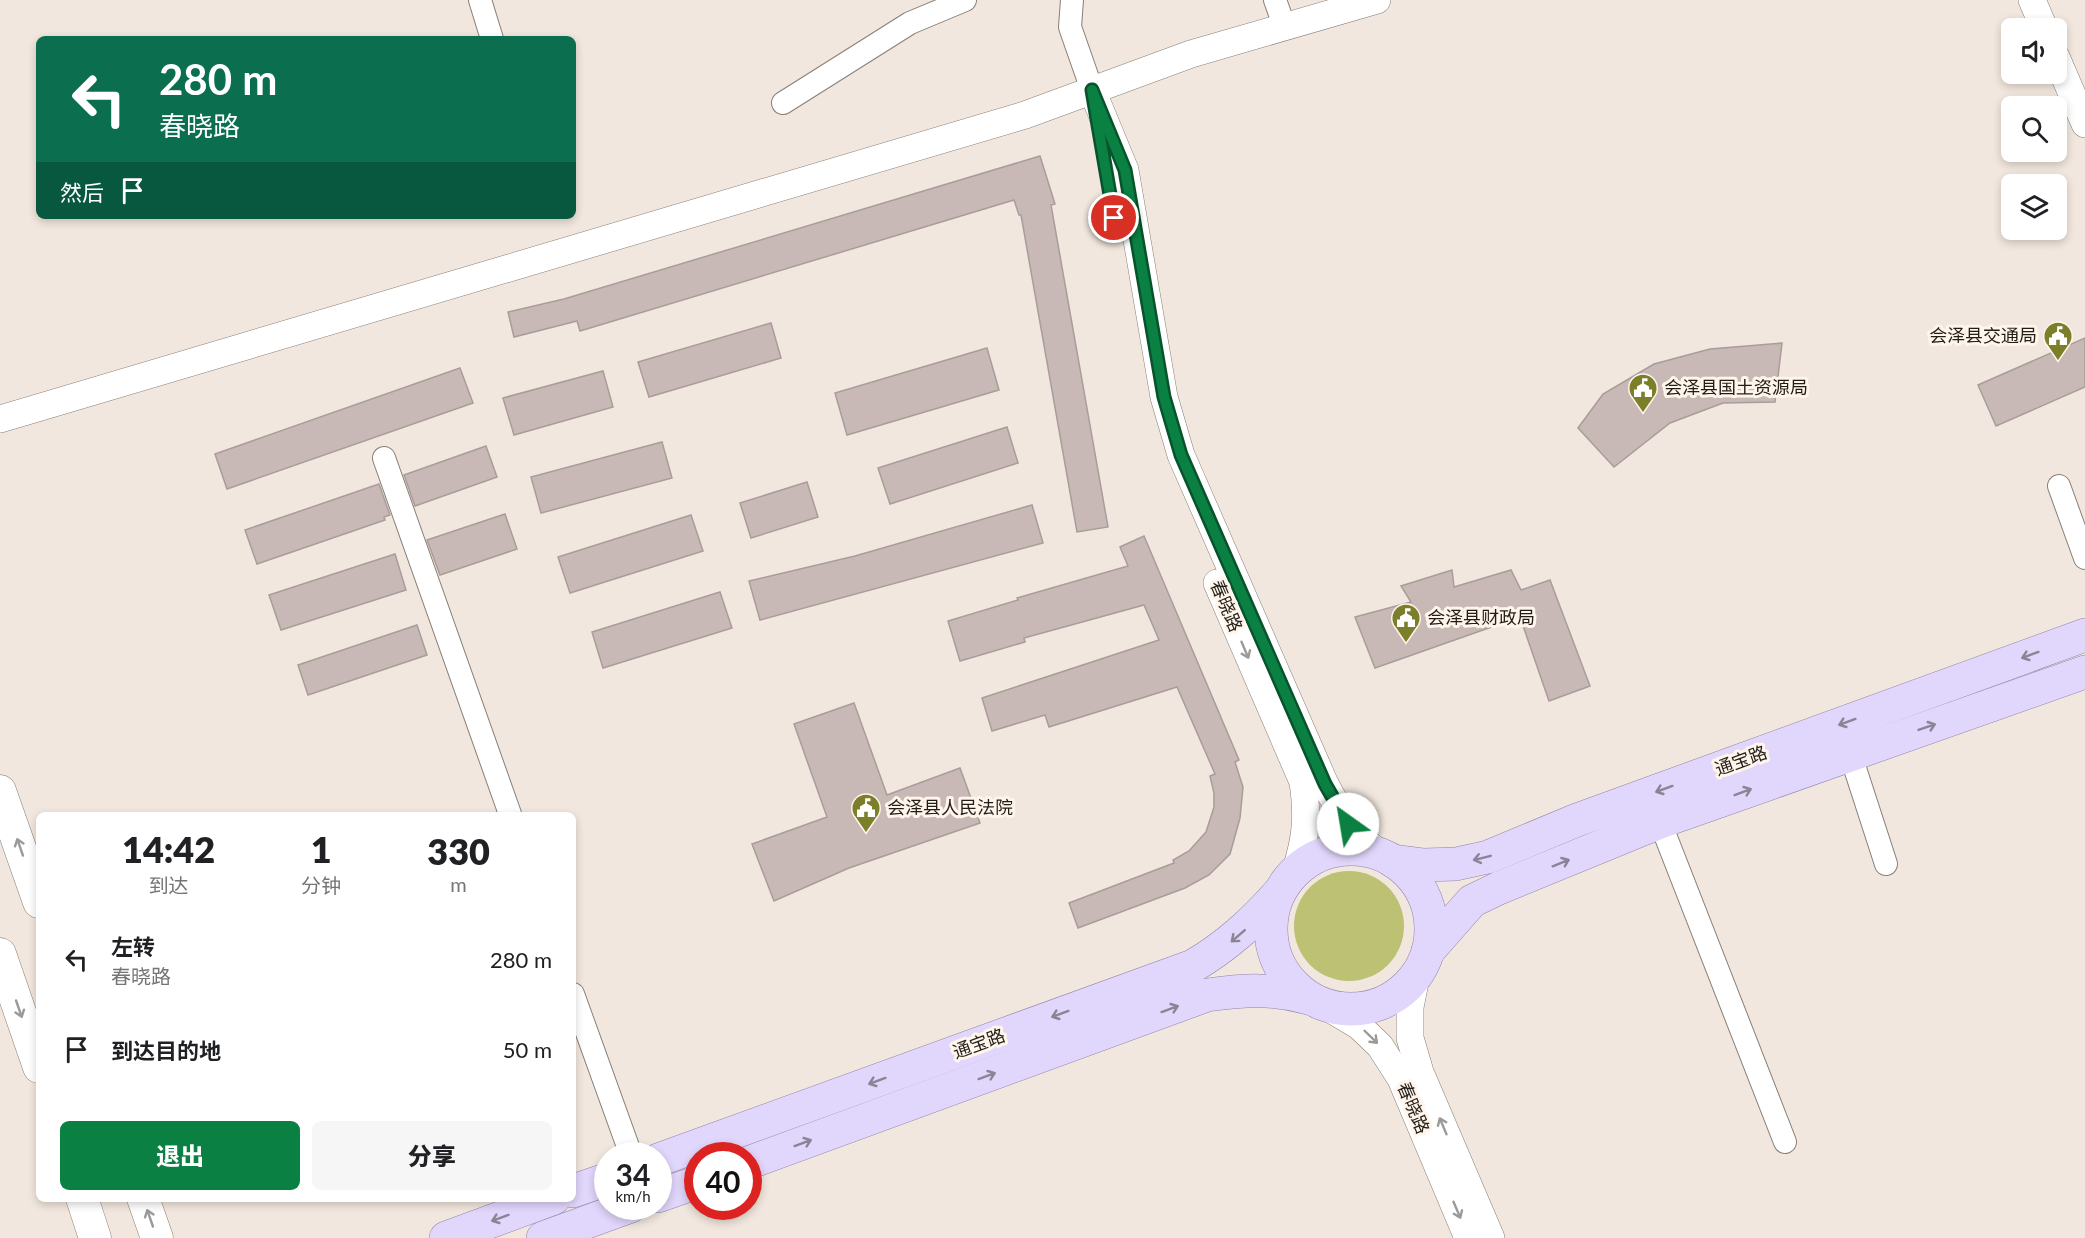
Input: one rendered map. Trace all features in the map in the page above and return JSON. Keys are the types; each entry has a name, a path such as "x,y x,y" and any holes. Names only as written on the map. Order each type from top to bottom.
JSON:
{"main road":[{"name":"通宝路","path":"1386,857 1435,865 1488,857 1577,820 2085,635"},
{"path":"1422,964 1431,921 1423,893 1410,875 1386,857 1350,849 1335,850 1308,861 1287,882 1270,922 1274,951 1287,978 1316,1001 1351,1010 1366,1008 1394,997 1422,964 1452,921 1472,901 1660,822 1850,753 2085,672"},
{"path":"0,791 36,893"},
{"name":"通宝路","path":"672,1155 1193,966 1222,949 1250,925 1287,882"},
{"path":"0,954 36,1058"},
{"name":"通宝路","path":"762,1158 1207,995 1247,990 1278,990 1316,1001"},
{"path":"576,1190 594,1184"},
{"path":"83,1202 95,1238"},
{"path":"144,1202 157,1238"},
{"path":"446,1238 543,1202"},
{"path":"543,1238 594,1219"}],"street":[{"path":"480,0 491,36"},
{"path":"783,103 910,24 965,0"},
{"path":"1072,0 1070,27 1092,90"},
{"path":"1275,0 1285,28"},
{"path":"0,419 1013,118 1191,54 1377,0"},
{"path":"2032,0 2040,18"},
{"path":"2067,82 2085,124"},
{"name":"春晓路","path":"1092,90 1125,170 1164,397 1181,455 1325,784 1340,813 1357,835 1386,857"},
{"name":"春晓路","path":"1092,90 1146,401 1164,461 1303,782 1307,812 1306,837 1287,882"},
{"path":"384,458 509,812"},
{"path":"2059,486 2085,558"},
{"path":"1850,753 1886,864"},
{"path":"1660,822 1785,1142"},
{"name":"春晓路","path":"1422,964 1410,1007 1410,1038 1420,1072 1491,1238"},
{"name":"春晓路","path":"1316,1001 1359,1026 1380,1046 1401,1078 1468,1238"},
{"path":"576,1002 626,1142"}],"green space":[{"path":"1349,871 1370,875 1388,887 1400,905 1404,926 1400,947 1388,965 1370,977 1349,981 1328,977 1310,965 1298,947 1294,926 1298,905 1310,887 1328,875"}],"building":[{"path":"1040,156 1055,204 1051,205 1108,527 1077,532 1021,215 1019,215 1014,200 580,331 577,321 514,337 508,312 564,299"},
{"path":"771,323 781,358 649,397 638,362"},
{"name":"会泽县交通局","path":"2085,338 2085,387 1996,426 1978,385"},
{"name":"会泽县国土资源局","path":"1782,343 1775,402 1723,403 1670,423 1614,467 1578,428 1603,394 1654,364 1710,349"},
{"path":"987,348 999,390 847,435 835,393"},
{"path":"460,368 473,403 227,489 215,454"},
{"path":"603,371 613,407 514,435 503,398"},
{"path":"1007,427 1018,463 890,504 878,468"},
{"path":"662,442 672,478 541,513 531,477"},
{"path":"486,446 497,477 415,506 404,475"},
{"path":"807,482 818,517 751,538 740,503"},
{"path":"379,484 390,515 384,517 385,520 257,564 245,530"},
{"path":"1032,505 1043,543 760,620 749,581 855,556"},
{"path":"505,514 517,549 440,575 427,540"},
{"path":"691,515 703,551 570,593 558,557"},
{"path":"1144,536 1239,760 1235,762 1243,787 1240,818 1230,854 1209,875 1185,888 1078,928 1069,903 1174,863 1173,860 1189,851 1206,832 1214,807 1210,776 1215,774 1177,687 1049,727 1045,715 992,731 982,698 1159,640 1144,605 1024,638 1025,642 960,661 948,621 1018,600 1017,598 1128,566 1120,547"},
{"path":"395,554 406,590 281,630 269,595"},
{"name":"会泽县财政局","path":"1452,570 1454,587 1511,570 1521,590 1550,580 1590,686 1549,701 1520,617 1375,668 1355,617 1411,602 1401,586"},
{"path":"720,592 732,628 603,668 592,632"},
{"path":"417,625 427,655 308,695 298,665"},
{"name":"会泽县人民法院","path":"854,703 887,795 960,768 980,823 849,868 774,901 752,844 827,817 794,724"}],"place":[{"name":"会泽县交通局","path":"2058,362"},
{"name":"会泽县国土资源局","path":"1643,414"},
{"name":"会泽县财政局","path":"1406,644"},
{"name":"会泽县人民法院","path":"866,834"}],"route":[{"path":"1114,218 1092,90 1125,170 1164,397 1181,455 1325,784 1348,824"}]}
